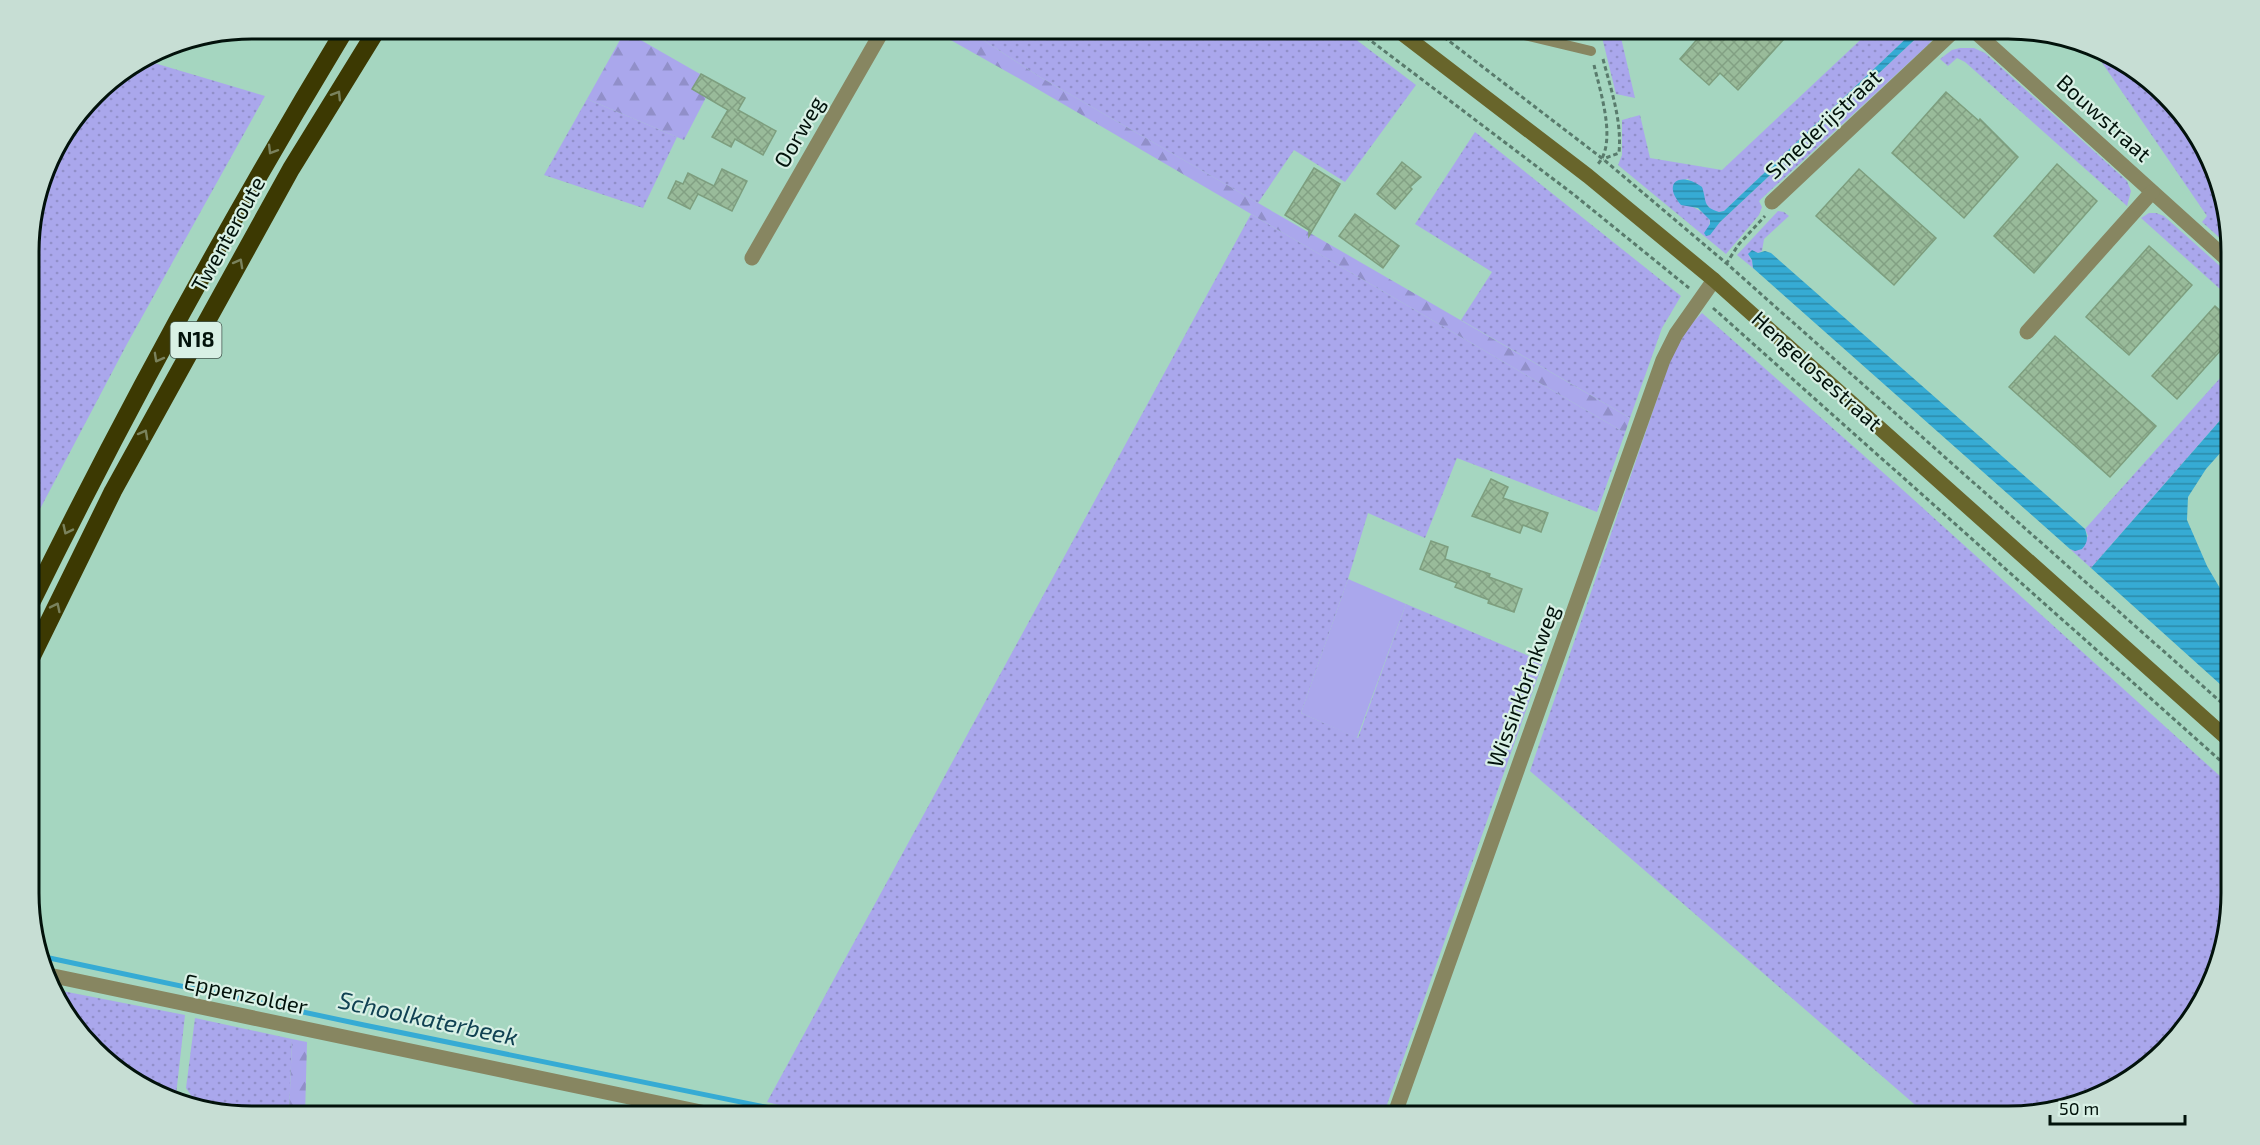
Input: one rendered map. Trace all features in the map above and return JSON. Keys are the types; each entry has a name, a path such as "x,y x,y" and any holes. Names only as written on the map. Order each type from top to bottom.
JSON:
{"highway":[{"name":"Twenteroute","path":"39,587 90,482 262,168 339,39"},
{"name":"Twenteroute","path":"39,642 113,491 291,169 371,39"}],"main road":[{"name":"Hengelosestraat","path":"1409,39 1588,176 1714,280 2221,733"}],"street":[{"name":"Oorweg","path":"752,258 878,39"},
{"name":"Smederijstraat","path":"1772,202 1945,39"},
{"name":"Bouwstraat","path":"1983,39 2221,254"},
{"name":"Bouwstraat","path":"2026,332 2152,192"},
{"name":"Wissinkbrinkweg","path":"1398,1106 1663,360 1676,334 1714,280"},
{"name":"Eppenzolder","path":"56,977 672,1106"}],"lane":[{"path":"1543,39 1596,51"}],"path":[{"name":"Hengelosestraat","path":"1369,39 1573,194 1702,299 2221,761"},
{"name":"Hengelosestraat","path":"1446,39 1603,159 1726,263 2221,702"},
{"path":"1588,176 1603,159 1619,153 1619,120 1596,51"},
{"path":"1596,51 1608,121 1603,159"},
{"path":"1726,263 1739,244 1766,216 1772,202"}],"green space":[{"path":"621,39 639,39 714,82 684,140 587,99"},
{"path":"949,39 981,39 1040,77 1630,418 1625,433"},
{"path":"981,39 1355,39 1416,85 1345,182 1294,150 1258,203 1040,77"},
{"path":"1602,39 1621,39 1635,98 1616,94"},
{"path":"1861,39 1905,39 1724,211 1713,211 1704,202 1704,194 1688,179 1677,181 1691,206 1706,214 1710,220 1708,236 1720,222 1915,39 1933,39 1759,201 1762,207 1759,215 1726,254 1618,165 1622,155 1622,120 1640,115 1650,158 1722,170"},
{"path":"1974,48 1985,53 2127,181 2131,191 2127,206 1965,62 1957,58 1948,66 1940,59 1952,50"},
{"path":"2100,60 2138,83 2177,122 2199,158 2210,184 2221,239 2202,222 2207,216"},
{"path":"154,63 265,96 127,344 39,511 39,238 46,197 61,158 83,122 92,112 122,83"},
{"path":"587,99 677,137 643,208 544,175"},
{"path":"1475,132 1681,296 1662,328 1630,418 1461,320 1492,272 1415,224"},
{"path":"1778,211 1789,216 1764,239 1762,251 1749,257 1753,268 1737,255"},
{"path":"2149,213 2164,216 2221,267 2221,290 2141,218"},
{"path":"1251,214 1625,433 1597,512 1457,458 1425,538 1368,513 1348,579 1301,713 1358,738 1406,604 1543,662 1387,1106 783,1106 767,1102"},
{"path":"1702,313 1904,491 2221,777 2221,907 2214,948 2205,974 2185,1011 2168,1033 2138,1062 2102,1084 2063,1099 2022,1106 1916,1106 1530,771 1673,352 1691,324"},
{"path":"2221,377 2221,419 2091,568 2070,549 2075,551 2088,536 2085,529"},
{"path":"1348,579 1406,604 1357,738 1301,713"},
{"path":"63,991 185,1015 176,1092 158,1084 122,1062 83,1023"},
{"path":"195,1018 292,1039 289,1106 238,1106 211,1102 193,1098 186,1088"},
{"path":"292,1039 307,1042 305,1106 289,1106"}],"water":[{"path":"1905,39 1915,39 1720,222 1710,235 1706,236 1704,233 1710,220 1698,208 1681,205 1675,197 1673,185 1676,181 1681,180 1694,182 1702,187 1707,206 1719,212 1724,211"},
{"path":"1752,250 1758,253 1765,251 1771,253 2085,529 2087,540 2082,549 2075,551 2070,549 1753,268 1748,254"},
{"path":"2221,419 2221,452 2206,469 2188,497 2187,520 2207,566 2221,590 2221,685 2091,568"}],"building":[{"path":"1697,39 1784,39 1738,90 1720,73 1709,85 1680,59"},
{"path":"701,74 745,98 738,110 776,131 763,155 735,139 731,147 712,137 728,110 692,89"},
{"path":"1946,92 1979,121 1980,119 2018,157 1964,218 1892,153"},
{"path":"1402,162 1421,177 1410,187 1412,189 1395,209 1377,194"},
{"path":"2057,164 2097,201 2034,273 1994,236"},
{"path":"1314,168 1340,184 1309,236 1309,230 1285,215"},
{"path":"722,169 747,181 732,211 698,194 690,209 668,198 676,181 683,184 688,173 714,186"},
{"path":"1859,169 1936,238 1894,285 1816,216"},
{"path":"1355,214 1399,246 1383,268 1339,236"},
{"path":"2149,246 2192,285 2129,355 2086,317"},
{"path":"2215,306 2221,311 2221,350 2177,399 2152,376"},
{"path":"2055,336 2156,426 2110,477 2009,387"},
{"path":"1491,479 1508,487 1503,498 1548,513 1541,532 1523,525 1520,533 1472,516"},
{"path":"1431,541 1448,547 1445,559 1490,574 1489,577 1522,589 1514,612 1488,603 1489,600 1455,587 1457,583 1420,569"}],"waterway":[{"name":"Schoolkaterbeek","path":"49,958 760,1106"}]}
